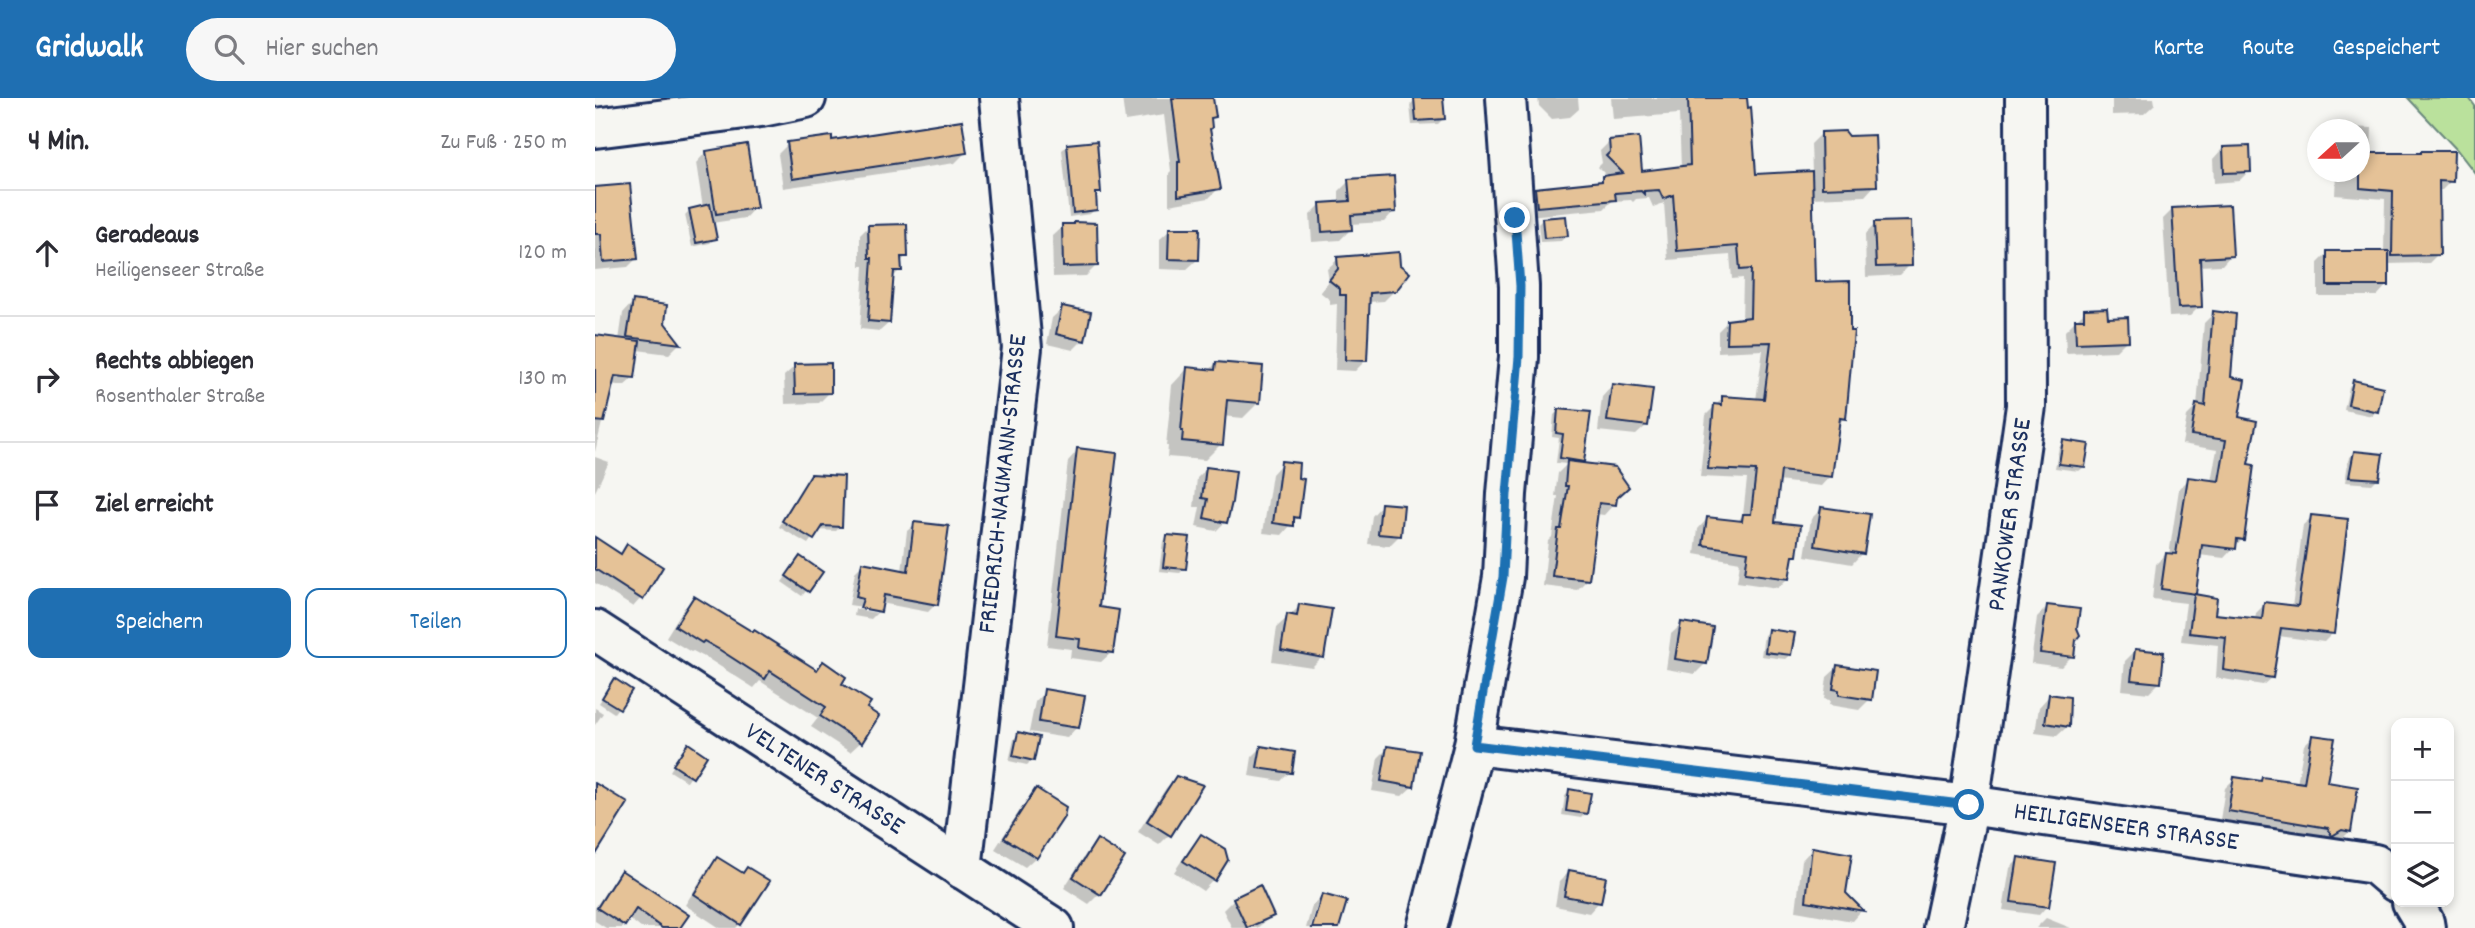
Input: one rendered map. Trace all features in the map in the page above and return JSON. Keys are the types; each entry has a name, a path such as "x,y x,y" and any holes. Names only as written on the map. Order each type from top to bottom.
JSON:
{"street":[{"path":"595,128 760,102 806,98"},
{"name":"FRIEDRICH-NAUMANN-STRASSE","path":"962,869 1022,348 999,98"},
{"path":"1427,928 1474,745 1503,577 1519,357 1520,286 1506,98"},
{"name":"PANKOWER STRASSE","path":"1943,928 1969,805 2026,406 2025,98"},
{"name":"VELTENER STRASSE","path":"595,630 1054,928"},
{"name":"HEILIGENSEER STRASSE","path":"1474,745 1969,805 2375,864 2391,878"},
{"path":"2415,907 2425,928"}],"green space":[{"path":"2408,98 2469,98 2475,106 2475,173 2457,150"}],"building":[{"path":"1172,98 1213,98 1216,117 1211,118 1210,129 1221,189 1178,196 1180,162"},
{"path":"1414,98 1443,98 1445,119 1416,121"},
{"path":"1688,98 1747,98 1748,108 1751,107 1756,174 1812,171 1815,282 1850,281 1850,331 1854,331 1846,419 1840,418 1832,477 1781,471 1775,522 1801,525 1797,556 1793,556 1789,579 1745,573 1748,552 1703,545 1707,517 1742,521 1743,514 1751,514 1756,471 1708,469 1714,404 1722,405 1722,396 1764,399 1771,342 1726,343 1727,320 1750,317 1751,269 1740,270 1738,246 1677,251 1673,195 1663,199 1659,190 1644,191 1644,194 1641,191 1615,193 1616,200 1537,207 1535,188 1602,181 1602,176 1623,173 1606,156 1610,152 1609,140 1639,137 1642,171 1690,165"},
{"path":"962,120 967,153 792,179 787,142 832,136 832,140"},
{"path":"1845,131 1849,136 1875,135 1877,186 1822,188 1821,132"},
{"path":"1097,141 1101,193 1096,193 1097,210 1073,213 1067,144"},
{"path":"747,144 757,208 716,214 706,151"},
{"path":"2250,146 2251,172 2224,173 2223,147"},
{"path":"2454,151 2453,182 2439,181 2440,255 2392,256 2393,191 2360,188 2360,182 2370,182 2370,153"},
{"path":"1394,176 1396,212 1351,215 1352,230 1322,232 1320,203 1350,201 1348,179"},
{"path":"630,184 638,259 603,262 601,234 595,234 595,187"},
{"path":"710,204 717,239 696,243 689,209"},
{"path":"2230,205 2233,256 2200,258 2202,307 2178,308 2172,208"},
{"path":"1566,216 1568,236 1544,238 1542,218"},
{"path":"1911,221 1912,266 1876,267 1874,222"},
{"path":"1097,223 1098,266 1063,267 1062,224"},
{"path":"907,224 908,257 901,257 902,271 894,271 890,323 868,321 872,258 869,258 868,225"},
{"path":"1169,228 1200,228 1199,260 1168,259"},
{"path":"2327,251 2389,251 2389,286 2327,286"},
{"path":"1399,252 1400,265 1410,273 1396,291 1370,293 1367,361 1345,360 1346,295 1340,295 1340,289 1329,280 1338,269 1337,257"},
{"path":"633,300 667,305 665,323 681,344 627,337"},
{"path":"1062,306 1091,312 1085,341 1056,334"},
{"path":"2107,308 2108,318 2128,317 2129,341 2076,343 2075,319 2084,319 2084,309"},
{"path":"2213,311 2236,314 2231,377 2245,380 2239,417 2257,421 2248,464 2254,465 2244,540 2237,539 2236,549 2202,545 2196,594 2161,589 2166,553 2176,554 2188,477 2219,481 2226,440 2191,435 2196,404 2205,406"},
{"path":"595,335 640,341 635,378 615,376 604,422 595,421"},
{"path":"1216,362 1263,366 1260,403 1227,400 1223,445 1182,441 1187,367 1215,370"},
{"path":"831,363 831,393 795,394 794,364"},
{"path":"2353,380 2383,387 2378,412 2348,405"},
{"path":"1612,384 1653,389 1648,426 1607,421"},
{"path":"1558,409 1591,412 1584,462 1560,458 1563,434 1556,433"},
{"path":"2063,440 2089,444 2085,467 2059,464"},
{"path":"1077,448 1117,453 1099,607 1119,610 1113,653 1079,648 1080,639 1056,636"},
{"path":"2354,451 2383,454 2379,479 2349,477"},
{"path":"1281,461 1299,463 1298,478 1304,479 1299,518 1294,517 1294,526 1273,523"},
{"path":"1567,461 1615,467 1629,487 1617,498 1616,505 1599,503 1589,580 1552,576 1558,529 1561,529 1568,486 1565,486"},
{"path":"1206,467 1236,471 1227,523 1204,518 1208,499 1202,498"},
{"path":"811,474 844,476 842,527 823,526 814,540 782,521"},
{"path":"1381,503 1404,505 1401,536 1378,534"},
{"path":"1821,507 1870,514 1864,554 1815,546"},
{"path":"2311,515 2348,519 2334,634 2281,628 2273,678 2223,670 2226,637 2189,633 2194,594 2217,598 2215,614 2262,619 2264,602 2298,606"},
{"path":"914,522 949,526 938,605 884,595 881,612 860,608 863,599 856,597 862,562 908,571"},
{"path":"1167,535 1190,537 1186,569 1163,567"},
{"path":"595,537 621,554 627,544 663,567 643,600 595,569"},
{"path":"800,556 823,572 809,592 786,576"},
{"path":"694,596 817,670 823,661 846,677 842,684 871,702 867,708 879,716 862,743 820,716 826,707 770,671 765,679 720,650 704,641 702,643 675,626"},
{"path":"1299,604 1332,609 1324,658 1281,650 1287,614 1297,616"},
{"path":"2047,605 2080,609 2077,628 2080,635 2076,640 2074,657 2040,653"},
{"path":"1681,622 1713,627 1707,664 1675,659"},
{"path":"1768,629 1795,633 1791,655 1765,652"},
{"path":"2135,649 2164,652 2161,683 2131,680"},
{"path":"1837,665 1876,671 1872,700 1839,695 1839,690 1833,689"},
{"path":"614,678 632,690 620,709 602,698"},
{"path":"1044,689 1085,696 1079,728 1039,722"},
{"path":"2049,694 2070,697 2069,727 2045,723"},
{"path":"1018,732 1039,737 1034,761 1013,756"},
{"path":"2312,735 2335,738 2327,782 2358,787 2351,832 2342,830 2332,836 2328,828 2228,811 2234,777 2261,781 2262,777 2304,783"},
{"path":"688,743 707,756 693,778 673,765"},
{"path":"1261,746 1295,752 1292,773 1257,768"},
{"path":"1387,746 1420,751 1414,787 1381,781"},
{"path":"1176,776 1203,785 1171,836 1147,821"},
{"path":"595,783 628,803 595,856"},
{"path":"1036,788 1066,807 1064,817 1037,858 1004,838"},
{"path":"1569,789 1591,793 1587,814 1566,811"},
{"path":"1201,834 1225,849 1228,860 1215,881 1183,861"},
{"path":"1097,839 1125,857 1101,895 1073,877"},
{"path":"1812,847 1852,854 1846,893 1864,911 1806,901"},
{"path":"717,857 743,873 747,867 770,881 741,925 694,894"},
{"path":"2018,857 2056,863 2049,907 2011,902"},
{"path":"621,870 689,915 680,928 662,928 636,909 625,926 597,908"},
{"path":"1569,870 1606,877 1601,903 1564,896"},
{"path":"1260,885 1274,916 1247,928 1233,898"},
{"path":"1322,894 1347,901 1339,928 1312,928"}],"route":[{"path":"1515,218 1520,286 1519,357 1503,577 1474,745 1969,805"}]}
